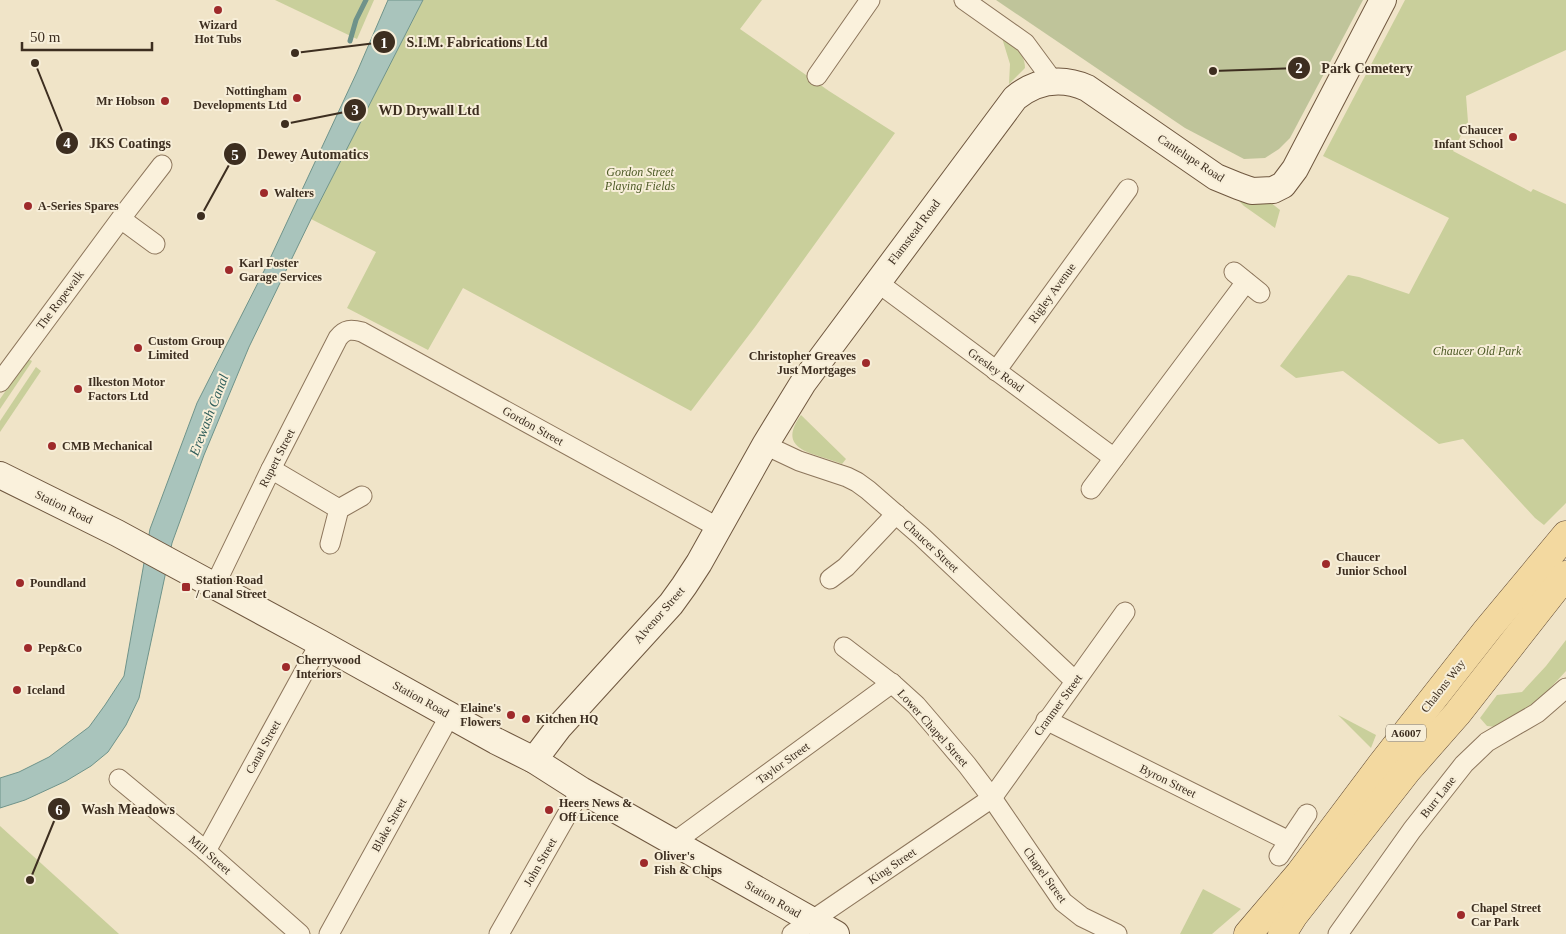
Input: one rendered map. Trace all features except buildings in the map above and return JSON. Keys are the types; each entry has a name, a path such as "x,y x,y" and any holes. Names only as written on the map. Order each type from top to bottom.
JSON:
{"main road":[{"name":"Chalons Way","path":"1248,934 1300,873 1486,630 1566,535"},
{"name":"A6007","path":"1282,934 1294,914 1406,772 1456,714 1566,575"}],"street":[{"path":"817,76 870,0"},
{"path":"964,0 1025,43 1053,80"},
{"name":"Cantelupe Road","path":"1053,80 1068,81 1087,88 1216,177 1252,191 1273,190 1283,185 1295,169 1383,0"},
{"name":"Flamstead Road","path":"791,401 877,282 1015,98 1031,87 1053,80"},
{"name":"The Ropewalk","path":"0,382 162,165"},
{"name":"Rigley Avenue","path":"996,371 1102,210 1128,189"},
{"path":"120,219 155,244"},
{"name":"Gresley Road","path":"877,282 1114,458"},
{"path":"1091,489 1247,282"},
{"name":"Gordon Street","path":"345,331 351,329 362,332 719,528"},
{"name":"Rupert Street","path":"214,587 271,469 338,338 345,331"},
{"name":"Alvenor Street","path":"534,760 559,727 675,598 699,563 791,401"},
{"name":"Chaucer Street","path":"765,445 799,461 857,482 896,514 1075,681"},
{"path":"271,469 340,509"},
{"name":"Station Road","path":"0,475 126,538 534,760 581,790 673,843 802,928 836,934"},
{"path":"330,544 340,509 362,496"},
{"path":"830,580 846,567 896,514"},
{"name":"Cranmer Street","path":"992,798 1125,612"},
{"name":"Canal Street","path":"206,851 320,643"},
{"name":"Lower Chapel Street","path":"844,647 916,704 992,798"},
{"name":"Taylor Street","path":"673,843 892,684"},
{"name":"Burr Lane","path":"1338,934 1412,830 1464,764 1487,742 1537,713 1566,688"},
{"name":"Blake Street","path":"328,934 450,715"},
{"name":"Byron Street","path":"1046,720 1284,848 1307,814"},
{"name":"Mill Street","path":"119,779 206,851 300,934"},
{"name":"John Street","path":"499,934 581,790"},
{"name":"King Street","path":"802,928 992,798"},
{"name":"Chapel Street","path":"992,798 1063,902 1082,918 1117,934"}],"green space":[{"path":"275,0 374,0 357,39"},
{"name":"Gordon Street Playing Fields","path":"423,0 762,0 740,29 829,91 895,133 755,327 691,411 463,288 428,350 347,308 376,252 311,219"},
{"path":"996,0 1363,0 1290,138 1279,149 1265,158 1244,159 1185,128"},
{"name":"Chaucer Old Park","path":"1405,0 1566,0 1566,50 1466,96 1468,122 1453,151 1531,192 1533,189 1566,204 1566,503 1544,525 1535,518 1463,439 1439,444 1343,371 1296,378 1280,366 1348,275 1409,294 1449,218 1323,156"},
{"path":"1002,38 1018,50 1025,63 1025,68 1009,84 1010,64"},
{"path":"1239,201 1247,203 1270,202 1280,210 1275,228 1244,206"},
{"path":"28,359 32,361 31,363 0,409 0,399"},
{"path":"36,367 41,371 0,432 0,421"},
{"path":"801,415 846,459 842,464 811,453 796,444 792,437 794,427"},
{"path":"1566,640 1566,671 1542,697 1521,713 1496,727 1487,726 1480,718 1497,695 1522,692 1546,666"},
{"path":"1338,715 1376,735 1371,748"},
{"path":"0,826 119,934 0,934"},
{"path":"1203,889 1241,909 1212,934 1180,934"}],"water":[{"name":"Erewash Canal","path":"388,0 423,0 311,219 249,347 204,455 172,543 139,698 126,725 108,752 91,766 66,781 25,800 0,808 0,778 19,772 49,757 89,727 124,676 150,529 197,403 267,265 357,72"}],"waterway":[{"path":"350,41 356,20 366,0"}],"place":[{"name":"Wizard Hot Tubs","path":"218,10"},
{"name":"S.I.M. Fabrications Ltd","path":"295,53"},
{"name":"JKS Coatings","path":"35,63"},
{"name":"Park Cemetery","path":"1213,71"},
{"name":"Nottingham Developments Ltd","path":"297,98"},
{"name":"Mr Hobson","path":"165,101"},
{"name":"WD Drywall Ltd","path":"285,124"},
{"name":"Chaucer Infant School","path":"1513,137"},
{"name":"Walters","path":"264,193"},
{"name":"A-Series Spares","path":"28,206"},
{"name":"Dewey Automatics","path":"201,216"},
{"name":"Karl Foster Garage Services","path":"229,270"},
{"name":"Custom Group Limited","path":"138,348"},
{"name":"Christopher Greaves Just Mortgages","path":"866,363"},
{"name":"Ilkeston Motor Factors Ltd","path":"78,389"},
{"name":"CMB Mechanical","path":"52,446"},
{"name":"Chaucer Junior School","path":"1326,564"},
{"name":"Poundland","path":"20,583"},
{"name":"Station Road / Canal Street","path":"186,587"},
{"name":"Pep&Co","path":"28,648"},
{"name":"Cherrywood Interiors","path":"286,667"},
{"name":"Iceland","path":"17,690"},
{"name":"Elaine's Flowers","path":"511,715"},
{"name":"Kitchen HQ","path":"526,719"},
{"name":"Heers News & Off Licence","path":"549,810"},
{"name":"Oliver's Fish & Chips","path":"644,863"},
{"name":"Wash Meadows","path":"30,880"},
{"name":"Chapel Street Car Park","path":"1461,915"}]}
